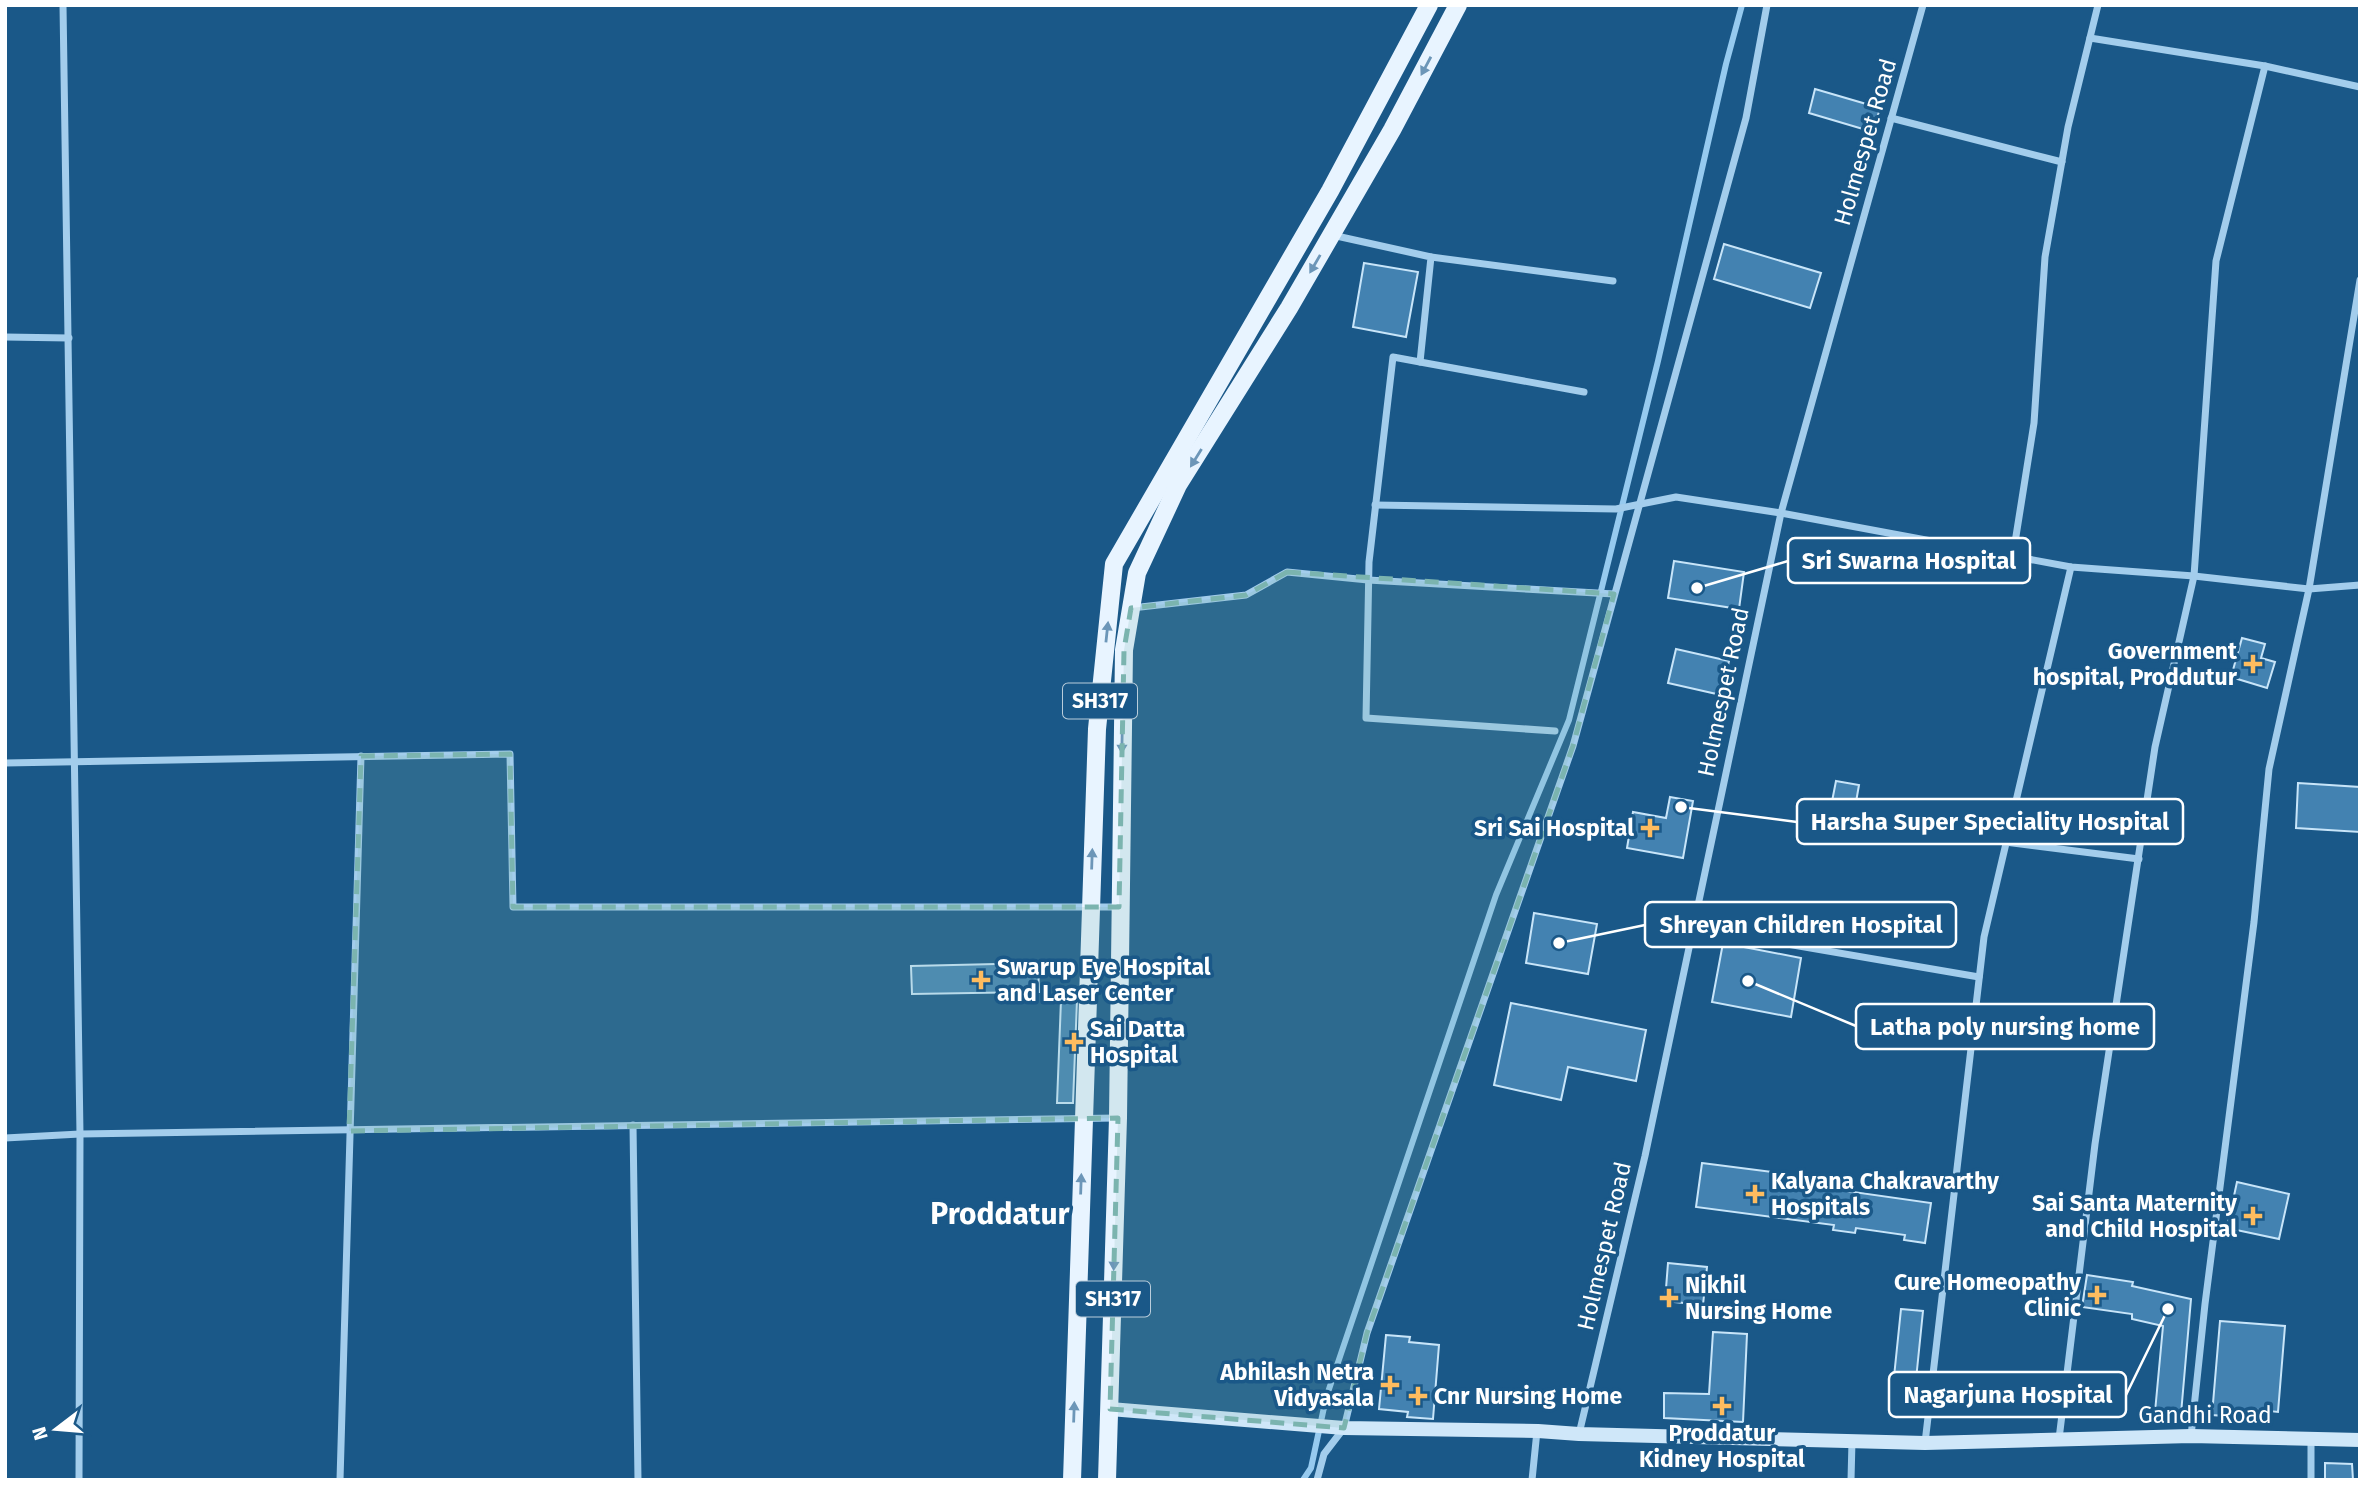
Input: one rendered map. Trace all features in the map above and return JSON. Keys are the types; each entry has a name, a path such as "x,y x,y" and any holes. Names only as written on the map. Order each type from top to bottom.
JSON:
{"main road":[{"name":"SH317","path":"1072,1480 1097,729 1114,564 1331,191 1429,5"},
{"name":"SH317","path":"1107,1480 1118,1118 1124,650 1137,573 1178,485 1289,308 1392,130 1458,5"},
{"name":"Gandhi Road","path":"1110,1409 1344,1428 1925,1443 2191,1436 2360,1440"}],"street":[{"path":"63,5 80,1134 79,1480"},
{"path":"1317,1480 1324,1454 1344,1428 1367,1333 1573,746 1746,118 1767,5"},
{"name":"Holmespet Road","path":"1579,1434 1645,1156 1781,513 1923,5"},
{"path":"2013,555 2034,423 2045,257 2068,127 2098,5"},
{"path":"2090,38 2265,66 2360,87"},
{"path":"2059,1440 2095,1144 2155,747 2194,576 2216,261 2265,66"},
{"path":"1891,118 2062,162"},
{"path":"1331,235 1431,257 1613,281"},
{"path":"1420,362 1431,257"},
{"path":"2191,1436 2205,1304 2254,922 2269,769 2309,589 2360,280"},
{"path":"5,337 69,338"},
{"path":"1555,731 1366,718 1368,580 1393,357 1584,392"},
{"path":"1375,505 1616,509 1676,497 1781,513 2071,567 2194,576 2309,589 2360,585"},
{"path":"1925,1443 1984,937 2071,567"},
{"path":"1131,608 1245,595 1287,572 1368,580 1614,594"},
{"path":"5,762 510,754 513,907 1119,907"},
{"path":"340,1480 361,756"},
{"path":"2005,842 2138,859"},
{"path":"1693,928 1979,977"},
{"path":"5,1138 80,1134 1118,1118"},
{"path":"633,1125 638,1480"},
{"path":"1532,1480 1538,1431"},
{"path":"2311,1438 2311,1480"},
{"path":"1851,1480 1852,1441"}],"highlighted area":[{"path":"1287,572 1614,594 1573,746 1367,1333 1344,1428 1110,1409 1118,1118 349,1131 361,756 510,754 513,907 1119,907 1124,650 1131,608 1246,595"}],"building":[{"path":"1815,89 1880,108 1873,132 1809,113"},
{"path":"1724,244 1821,273 1810,308 1714,279"},
{"path":"1364,263 1418,272 1406,337 1353,327"},
{"path":"1674,561 1744,572 1739,609 1668,598"},
{"path":"2242,638 2265,644 2261,658 2275,662 2267,688 2231,677"},
{"path":"1676,649 1729,661 1721,695 1668,683"},
{"path":"1836,781 1859,785 1850,836 1826,832"},
{"path":"2298,783 2360,787 2360,832 2296,828"},
{"path":"1670,797 1693,801 1683,858 1627,848 1633,812 1666,818"},
{"path":"1534,913 1597,924 1588,974 1526,963"},
{"path":"1723,943 1801,958 1791,1017 1712,1002"},
{"path":"1038,963 1039,992 912,994 911,966"},
{"path":"1061,1000 1077,1000 1073,1103 1057,1103"},
{"path":"1511,1003 1646,1030 1636,1081 1568,1067 1561,1100 1494,1085"},
{"path":"1702,1163 1827,1179 1825,1188 1931,1203 1925,1243 1904,1240 1905,1235 1856,1228 1855,1233 1833,1230 1834,1225 1696,1207"},
{"path":"2237,1182 2289,1194 2279,1239 2227,1228"},
{"path":"1668,1263 1707,1267 1703,1305 1665,1301"},
{"path":"2087,1275 2133,1282 2132,1286 2191,1299 2181,1414 2155,1412 2163,1326 2132,1319 2132,1314 2082,1307"},
{"path":"1901,1309 1923,1311 1913,1409 1891,1406"},
{"path":"2220,1321 2285,1326 2278,1412 2251,1409 2250,1418 2212,1415"},
{"path":"1713,1332 1747,1334 1743,1422 1664,1418 1664,1393 1709,1394"},
{"path":"1386,1335 1410,1337 1409,1342 1439,1345 1433,1419 1407,1417 1408,1412 1379,1409"},
{"path":"2325,1463 2352,1464 2353,1480 2325,1480"}],"waterway":[{"path":"1303,1480 1311,1468 1326,1398 1496,895 1569,720 1742,5"}],"place":[{"name":"Sri Swarna Hospital","path":"1697,588"},
{"name":"Government hospital, Proddutur","path":"2253,664"},
{"name":"Harsha Super Speciality Hospital","path":"1681,807"},
{"name":"Sri Sai Hospital","path":"1650,828"},
{"name":"Shreyan Children Hospital","path":"1559,943"},
{"name":"Swarup Eye Hospital and Laser Center","path":"981,980"},
{"name":"Latha poly nursing home","path":"1748,981"},
{"name":"Sai Datta Hospital","path":"1074,1042"},
{"name":"Kalyana Chakravarthy Hospitals","path":"1755,1194"},
{"name":"Sai Santa Maternity and Child Hospital","path":"2253,1216"},
{"name":"Cure Homeopathy Clinic","path":"2097,1295"},
{"name":"Nikhil Nursing Home","path":"1669,1298"},
{"name":"Nagarjuna Hospital","path":"2168,1309"},
{"name":"Abhilash Netra Vidyasala","path":"1390,1385"},
{"name":"Cnr Nursing Home","path":"1418,1396"},
{"name":"Proddatur Kidney Hospital","path":"1722,1406"}],"district":[{"name":"Proddatur","path":"1000,1214"}]}
